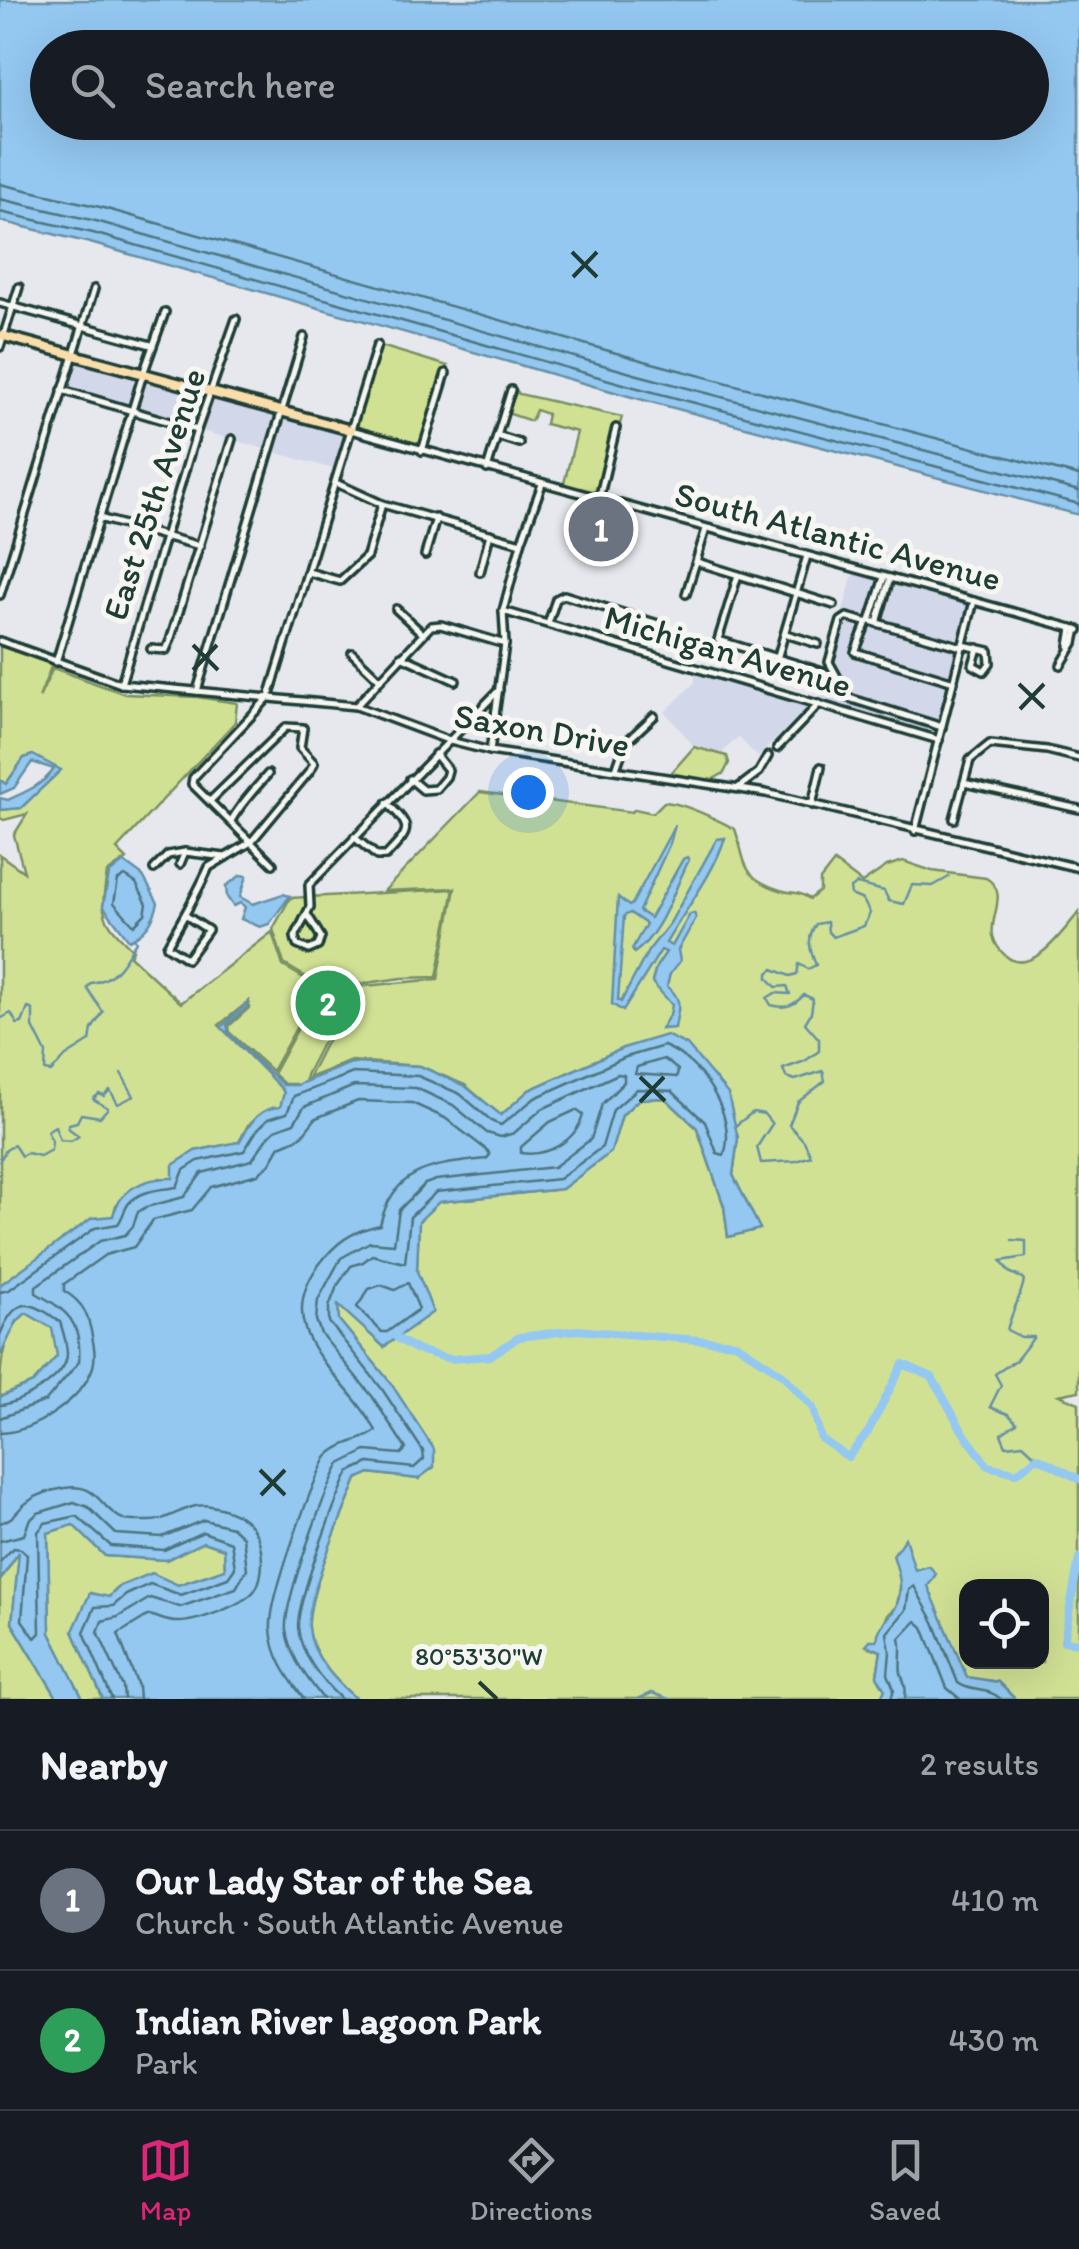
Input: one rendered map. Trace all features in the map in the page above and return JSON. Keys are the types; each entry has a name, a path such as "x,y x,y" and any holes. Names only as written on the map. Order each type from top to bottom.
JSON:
{"main road":[{"path":"2,336 350,430"}],"street":[{"path":"0,347 19,287"},
{"path":"0,595 94,289"},
{"path":"0,303 152,345"},
{"path":"56,662 165,312"},
{"name":"East 25th Avenue","path":"121,684 236,319"},
{"path":"198,691 304,338"},
{"path":"274,864 192,784 193,778 270,697 377,345"},
{"path":"422,451 446,373"},
{"path":"62,390 198,430"},
{"path":"487,469 511,390"},
{"path":"599,499 616,428"},
{"name":"South Atlantic Avenue","path":"350,430 1076,629"},
{"path":"497,436 519,443"},
{"path":"150,649 166,650 170,641 232,439"},
{"path":"336,483 382,504 521,543"},
{"path":"490,751 504,644 504,610 521,543 542,484"},
{"path":"308,572 340,582 367,556 382,504"},
{"path":"99,518 200,546"},
{"path":"426,556 436,518"},
{"path":"686,594 706,529"},
{"path":"480,572 490,534"},
{"path":"777,659 807,556"},
{"path":"697,562 834,604"},
{"path":"738,576 718,640 826,673"},
{"path":"887,577 855,652 954,682"},
{"path":"548,624 556,599 564,595 658,624"},
{"path":"914,830 974,601"},
{"path":"396,609 422,634"},
{"name":"Michigan Avenue","path":"504,610 939,740"},
{"path":"942,727 849,698 829,662 841,621 848,617 963,646 978,648 989,651 992,656 984,671 974,665 978,648"},
{"path":"356,706 431,626 441,625 504,644"},
{"path":"1061,665 1074,643 1076,629"},
{"path":"786,634 818,644"},
{"name":"Saxon Drive","path":"0,641 121,684 356,706 450,741 490,751 738,788 1079,868"},
{"path":"352,652 379,679"},
{"path":"400,656 456,681"},
{"path":"308,914 320,937 318,946 309,950 297,945 295,937 308,914 309,885 499,690"},
{"path":"777,748 819,704"},
{"path":"616,769 625,743 654,716"},
{"path":"184,915 208,930 186,959 167,946 184,915 203,886 209,867 251,842 286,805 314,763 300,748 304,728 286,727 210,801"},
{"path":"954,819 975,754 996,742 1079,758"},
{"path":"410,779 423,790 436,789 448,770 434,754"},
{"path":"738,788 759,772 768,756"},
{"path":"812,804 821,767"},
{"path":"231,820 268,774"},
{"path":"964,783 1079,809"},
{"path":"354,837 377,856 386,856 408,828 387,803"},
{"path":"154,870 168,855 185,852 232,856"},
{"path":"180,864 185,852"}],"shaded area":[{"path":"73,355 351,430 340,471 63,390"},
{"path":"859,570 974,601 939,740 819,704 852,577"},
{"path":"695,667 813,702 758,757 738,737 722,753 693,745 665,712 695,682"}],"green space":[{"path":"374,344 448,366 426,449 352,428"},
{"path":"517,391 622,417 599,497 563,487 577,432 545,424 547,414 536,410 531,421 507,413"},
{"path":"0,645 52,664 39,698 53,668 125,694 237,703 235,722 117,849 127,859 107,873 105,916 133,950 130,956 181,1003 272,932 283,966 319,987 272,1071 230,1033 229,1026 249,1008 249,1001 219,1025 282,1089 281,1107 248,1125 239,1142 195,1151 173,1179 159,1178 116,1205 113,1216 0,1285 0,855 24,872 14,835 27,814 4,820 0,810 21,808 60,770 32,755 24,758 6,784 0,780"},
{"path":"694,747 727,756 729,763 724,773 710,781 672,772"},
{"path":"480,792 632,812 635,809 653,813 664,802 681,805 735,829 747,868 758,880 810,899 820,891 820,880 834,862 862,883 887,866 903,861 932,871 986,878 998,897 994,939 1004,954 1016,961 1026,961 1046,949 1079,912 1079,1391 1059,1395 1079,1403 1079,1699 1015,1699 998,1682 967,1678 963,1669 1049,1669 1049,1579 959,1579 959,1660 927,1586 902,1575 897,1606 888,1614 877,1641 867,1646 881,1651 877,1675 885,1690 880,1699 356,1699 319,1658 311,1638 309,1614 319,1576 357,1479 369,1473 418,1479 390,1382 339,1320 338,1303 384,1347 417,1271 419,1220 438,1202 562,1189 611,1152 622,1115 639,1099 665,1098 697,1128 724,1206 728,1237 760,1229 733,1175 738,1138 623,1048 529,1090 501,1116 465,1085 420,1066 351,1061 308,1078 354,987 438,979 455,888 384,891"},
{"path":"454,889 437,977 352,985 306,1075 304,1103 295,1104 295,1084 284,1084 273,1074 321,986 284,964 273,929 290,898"},
{"path":"26,1313 52,1328 58,1356 33,1383 0,1397 7,1341"},
{"path":"74,1524 105,1556 166,1560 203,1542 224,1548 225,1569 178,1585 120,1586 73,1631 103,1699 83,1699 50,1633 48,1532"},
{"path":"20,1550 12,1623 58,1699 0,1699 0,1581"}],"water":[{"path":"0,0 1079,0 1079,515 632,397 0,221"},
{"path":"33,755 61,770 21,808 0,810 0,798 8,800 27,791 54,769 32,762 14,788 0,794 0,780 6,784 24,758"},
{"path":"675,825 639,911 650,918 683,859 689,860 652,935 634,953 632,949 646,924 630,913 624,916 618,1000 621,1002 717,839 725,838 706,879 666,943 672,946 694,913 696,918 678,950 680,961 667,986 678,1001 675,1028 661,1029 672,1005 652,982 666,952 661,950 623,1011 612,1004 618,897 629,906 632,904"},
{"path":"124,862 143,876 158,903 148,925 129,940 103,906 109,874"},
{"path":"241,875 247,876 240,897 253,904 283,894 290,896 269,924 260,927 241,919 245,907 241,903 233,906 227,897 226,886"},
{"path":"248,1002 227,1025 229,1034 283,1085 297,1085 351,1063 420,1066 465,1086 501,1115 529,1090 623,1048 666,1035 687,1045 728,1094 738,1138 733,1175 760,1229 728,1237 724,1206 697,1128 665,1098 639,1099 622,1115 611,1152 562,1189 439,1202 419,1221 417,1271 433,1312 384,1347 338,1305 339,1320 390,1382 434,1449 434,1467 418,1479 370,1473 357,1479 319,1575 310,1614 311,1638 326,1667 356,1699 103,1699 73,1631 90,1593 109,1597 120,1586 152,1573 178,1585 225,1569 224,1549 203,1542 166,1560 105,1556 73,1525 48,1533 50,1633 83,1699 58,1699 12,1623 19,1552 0,1580 0,1397 33,1383 57,1356 52,1328 26,1313 17,1321 0,1356 0,1285 92,1218 113,1216 121,1199 135,1186 173,1178 173,1165 195,1151 239,1142 260,1114 280,1107 282,1089 221,1027"},
{"path":"905,1538 915,1570 929,1566 936,1574 928,1586 959,1658 959,1669 964,1669 967,1677 998,1682 1015,1699 880,1699 885,1690 877,1676 881,1651 866,1645 877,1640 897,1604 900,1585 893,1555"}],"waterway":[{"path":"735,1126 753,1112 764,1114 772,1124 757,1147 761,1163 811,1156 789,1125 798,1102 825,1081 823,1071 795,1080 786,1077 783,1069 819,1051 819,1039 805,1023 813,999 804,995 789,1006 771,1005 767,998 775,993 790,994 787,986 776,987 768,973 773,969 790,976 797,974 799,964 808,969 816,965 810,944 816,924 827,922 833,937 864,926 870,913 863,900 851,895 850,888 857,884 884,891 889,901 904,904 912,885 933,886 949,877"},
{"path":"0,1019 11,1013 17,1024 22,1023 28,1008 33,1010 33,1027 46,1053 45,1071 51,1072 66,1056 90,1041 92,1029 103,1012 87,988 118,968 136,941 134,938"},
{"path":"0,1160 14,1145 21,1156 40,1156 51,1150 47,1131 55,1126 60,1140 71,1141 79,1136 68,1128 69,1124 77,1122 81,1114 100,1117 108,1108 93,1099 99,1094 104,1096 110,1090 118,1104 134,1096 121,1073"},
{"path":"1012,1240 1026,1241 1026,1257 1001,1261 1009,1272 1024,1279 1007,1330 1021,1337 1034,1337 1016,1360 995,1374 1001,1385 990,1407 1008,1414 1017,1423 1001,1434 1006,1446 1023,1444 1037,1457"},
{"path":"397,1338 417,1350 450,1359 490,1356 519,1337 577,1330 735,1343 782,1374 813,1408 821,1439 848,1457 868,1432 903,1364 932,1377 963,1432 988,1466 1017,1473 1037,1457 1079,1479"},
{"path":"1079,1558 1064,1641 1079,1643"},
{"path":"638,1699 652,1693 669,1699"}],"place":[{"name":"Our Lady Star of the Sea","path":"601,529"},
{"name":"Indian River Lagoon Park","path":"328,1003"}]}
